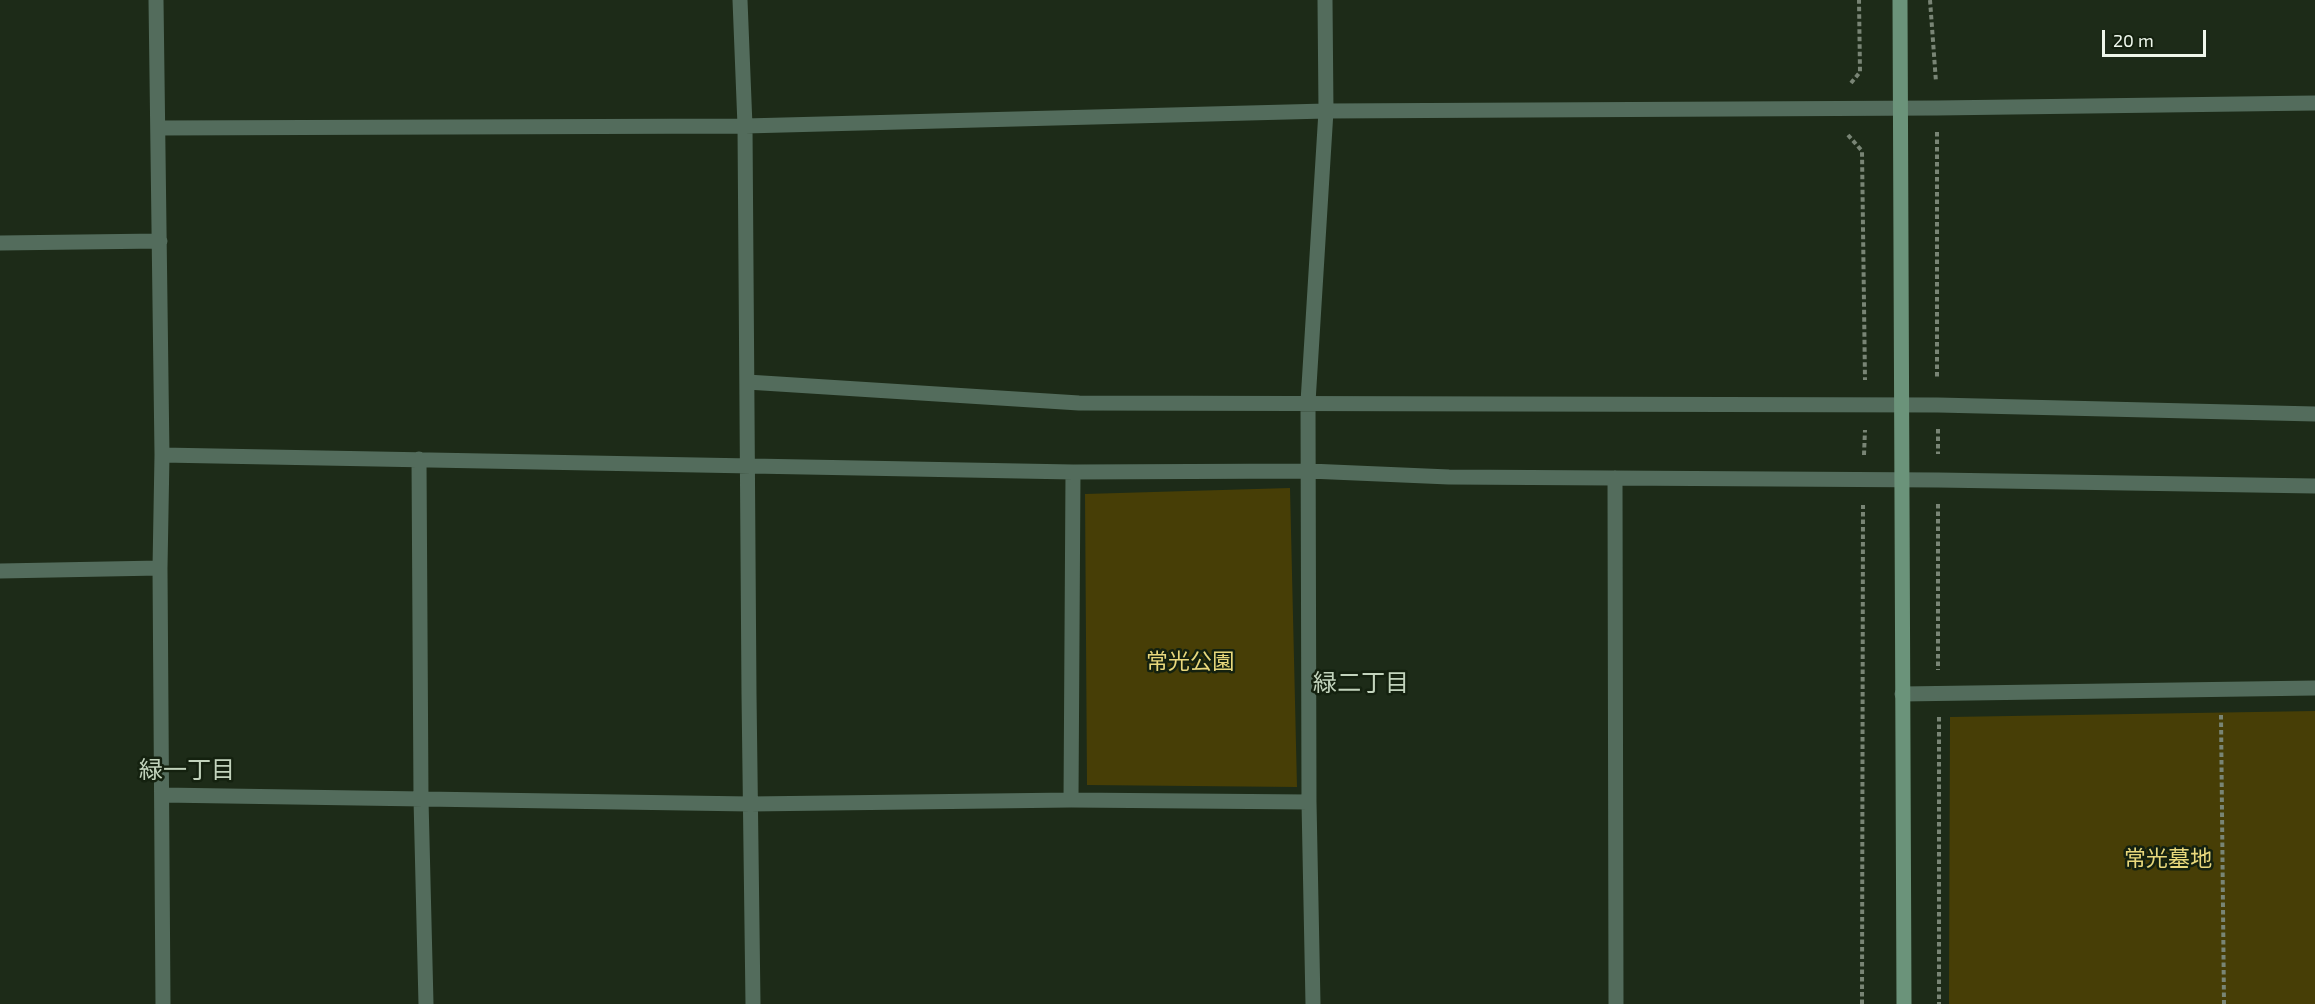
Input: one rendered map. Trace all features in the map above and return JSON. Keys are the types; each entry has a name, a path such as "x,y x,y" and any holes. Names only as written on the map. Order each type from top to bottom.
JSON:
{"street":[{"path":"156,0 162,454 160,568 163,1004"},
{"path":"740,0 745,126 753,1004"},
{"path":"1313,1004 1308,402 1326,111 1324,0"},
{"path":"1900,0 1904,1004"},
{"path":"159,129 745,126 1326,111 2315,103"},
{"path":"0,243 160,241"},
{"path":"747,382 1079,402 1902,405 2315,414"},
{"path":"162,454 1073,472 1309,471 1449,477 2315,486"},
{"path":"419,459 421,798 426,1004"},
{"path":"1071,800 1073,472"},
{"path":"1615,478 1616,1004"},
{"path":"0,571 160,568"},
{"path":"1902,694 2315,688"},
{"path":"162,795 750,804 1071,800 1310,802"}],"path":[{"path":"2221,690 2224,1004"}],"green space":[{"name":"常光公園","path":"1290,488 1297,787 1087,785 1085,494"},
{"name":"常光墓地","path":"2315,711 2315,1004 1949,1004 1950,717"}],"district":[{"name":"緑二丁目","path":"1361,683"},
{"name":"緑一丁目","path":"187,770"}]}
